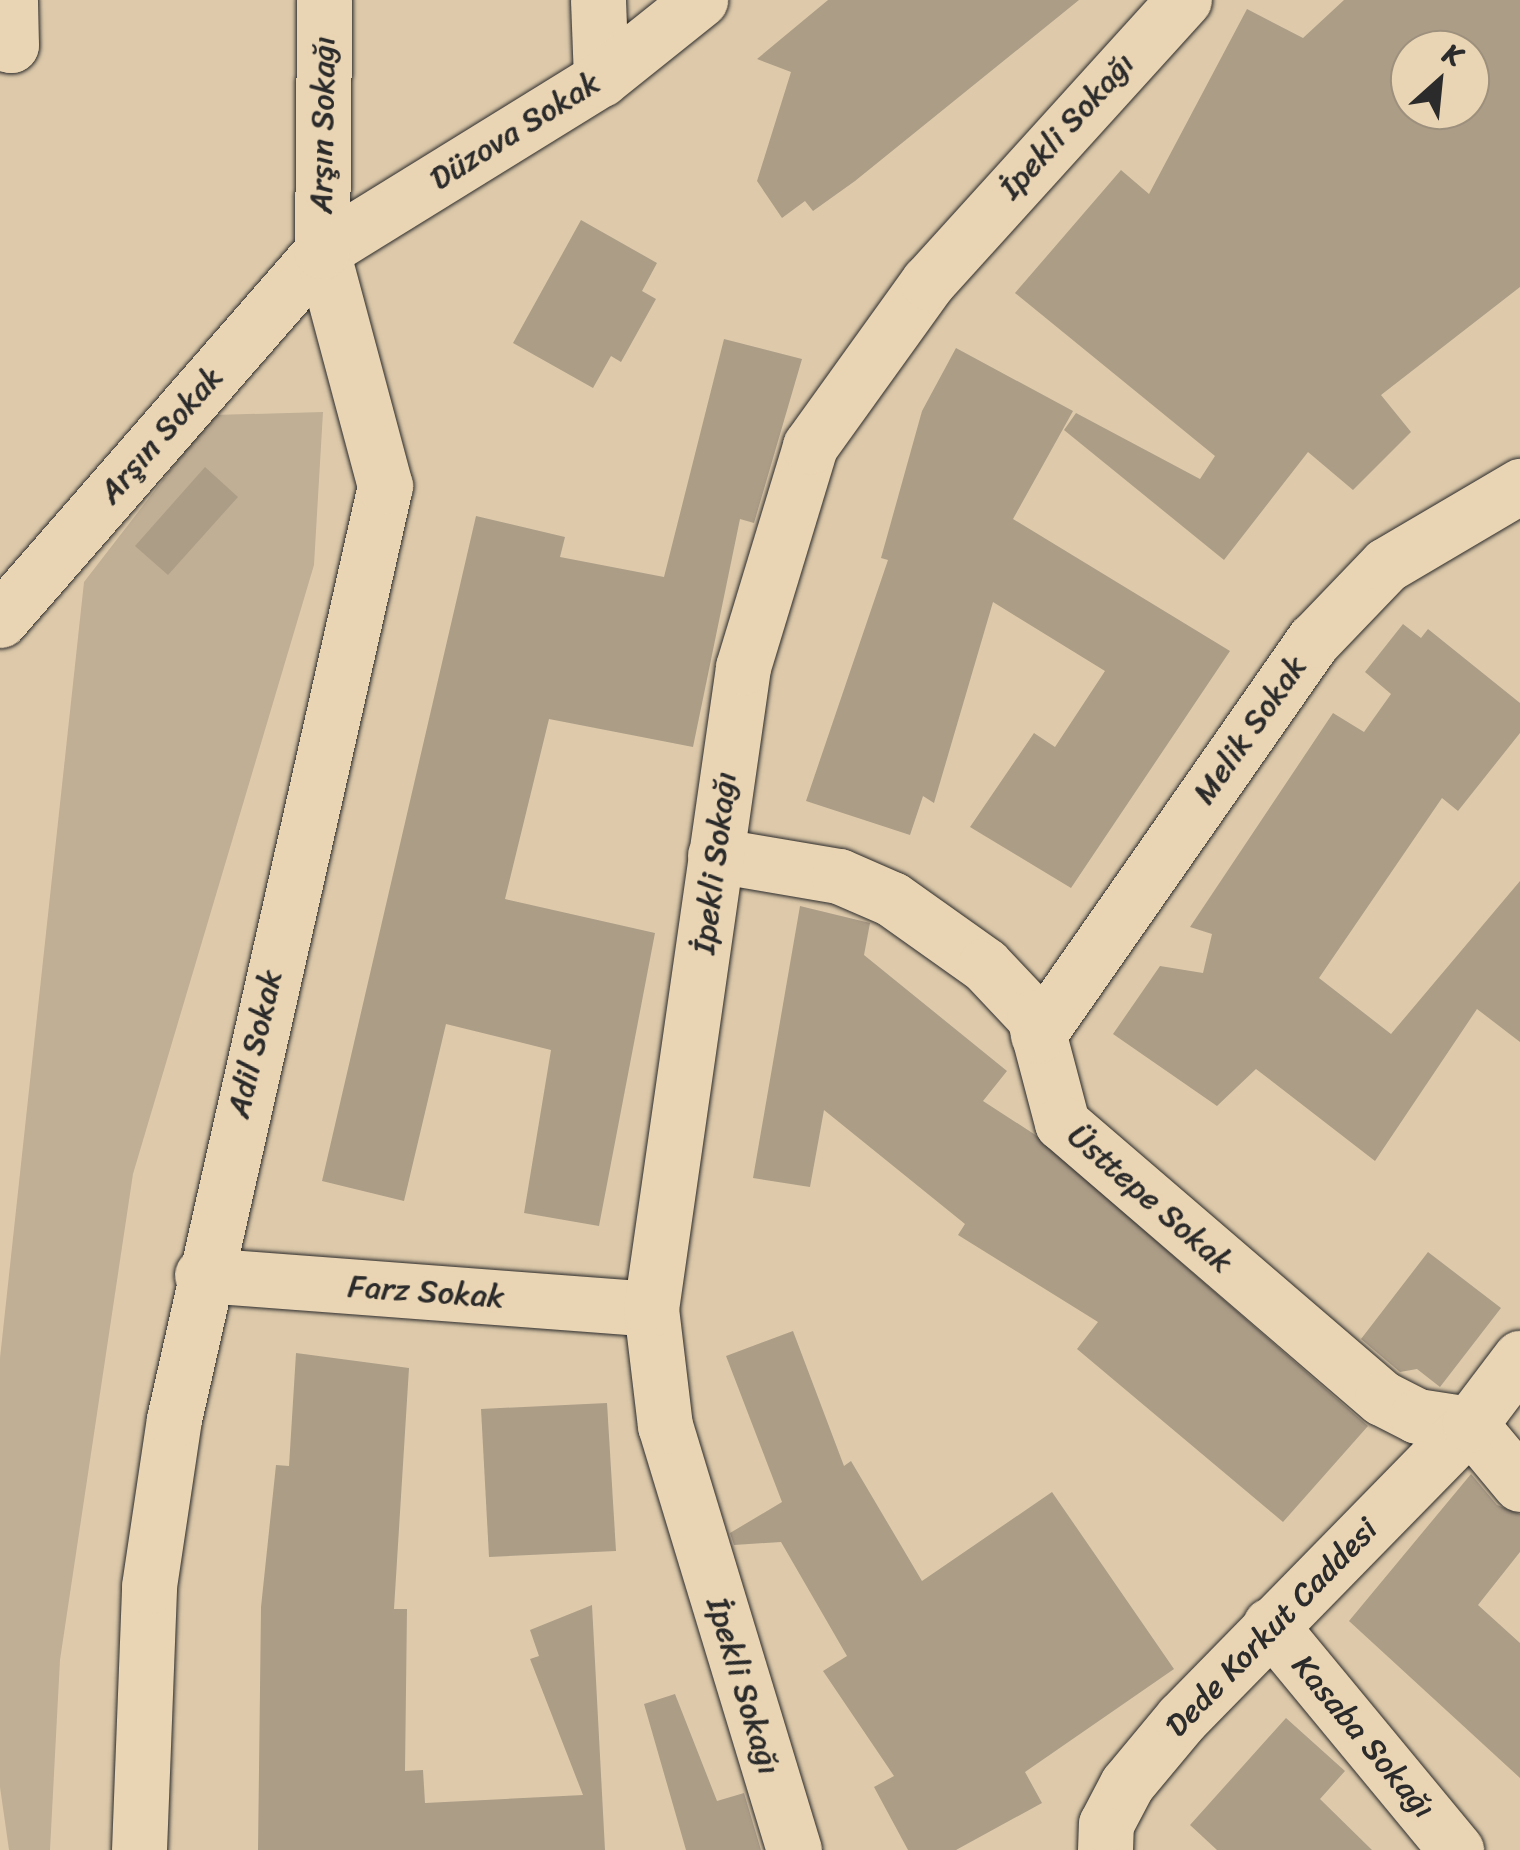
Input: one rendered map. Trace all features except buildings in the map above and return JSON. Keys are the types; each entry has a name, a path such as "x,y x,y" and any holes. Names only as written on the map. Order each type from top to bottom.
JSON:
{"street":[{"name":"Arşın Sokağı","path":"322,251 324,0"},
{"path":"598,0 600,79"},
{"name":"Düzova Sokak","path":"322,251 600,79 700,0"},
{"name":"İpekli Sokağı","path":"794,1850 665,1426 651,1309 743,667 810,446 928,282 1184,0"},
{"name":"Arşın Sokak","path":"0,620 322,251"},
{"name":"Adil Sokak","path":"138,1850 149,1586 202,1275 385,486 322,251"},
{"name":"Melik Sokak","path":"1038,1035 1314,640 1386,565 1520,486"},
{"name":"Üsttepe Sokak","path":"715,855 784,861 892,899 1023,1000 1038,1035 1062,1123 1092,1151 1382,1398 1417,1416 1470,1424"},
{"name":"Farz Sokak","path":"202,1275 651,1309"},
{"name":"Dede Korkut Caddesi","path":"1090,1845 1127,1784 1270,1625 1470,1424 1520,1358"},
{"path":"1470,1424 1520,1484"},
{"name":"Kasaba Sokağı","path":"1270,1625 1456,1850"}],"shaded area":[{"path":"323,412 314,565 133,1174 60,1660 50,1850 9,1850 0,1787 0,1358 84,582 213,415"}]}
